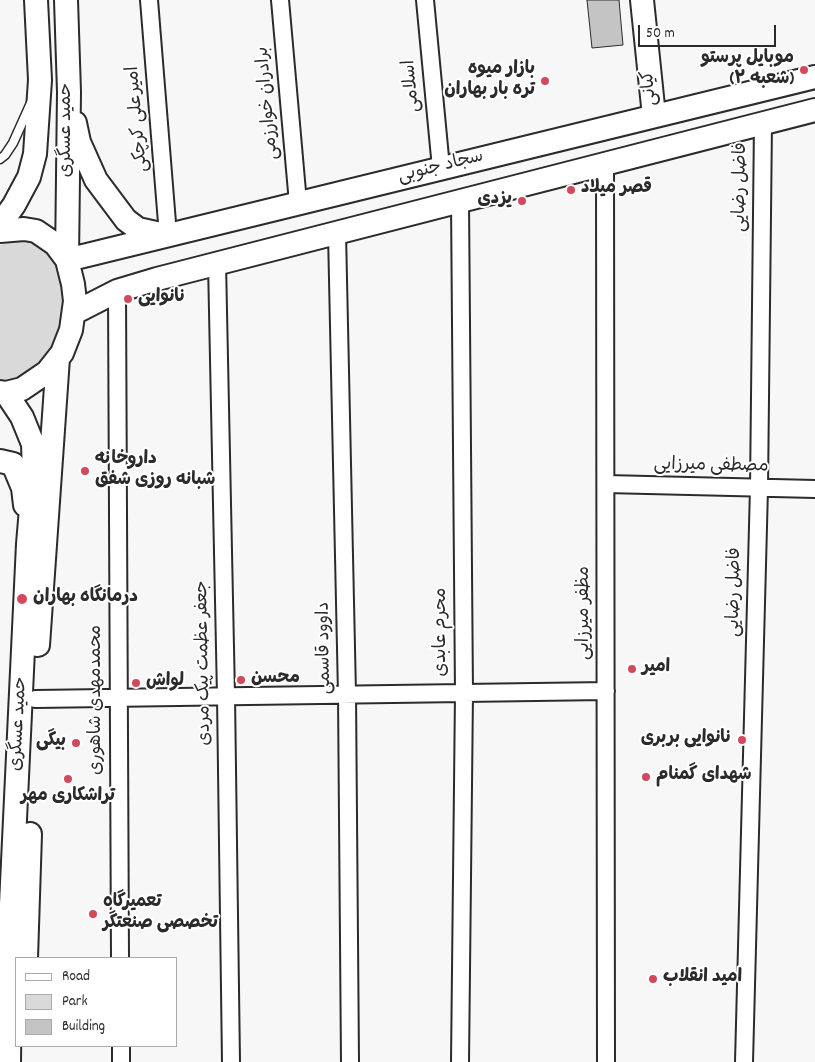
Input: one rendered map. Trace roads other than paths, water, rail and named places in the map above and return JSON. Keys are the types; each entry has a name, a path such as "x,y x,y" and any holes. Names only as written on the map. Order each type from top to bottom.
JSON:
{"main road":[{"name":"حمید عسگری","path":"0,225 29,178 35,154 40,80 36,0"},
{"name":"حمید عسگری","path":"66,0 68,92 66,260"},
{"name":"کیانی","path":"642,0 654,116"},
{"name":"سجاد جنوبی","path":"66,260 815,77"},
{"path":"68,92 79,142 96,180 107,196 126,220 138,229 168,235"},
{"name":"سجاد جنوبی","path":"74,314 116,291 217,263 815,110"},
{"path":"0,232 24,229 36,231 55,244 66,260 73,284 74,314 71,330 62,353 47,372 22,389 3,393"},
{"name":"حمید عسگری","path":"26,957 35,699 58,358"},
{"name":"حمید عسگری","path":"3,393 22,418 33,444 34,473 6,905 9,1062"},
{"path":"0,461 13,464 23,488 28,544"},
{"path":"24,1062 25,1047"}],"street":[{"name":"امیرعلی کرچکی","path":"150,0 168,235"},
{"name":"برادران خوارزمی","path":"280,0 298,203"},
{"name":"اسلامی","path":"425,0 441,168"},
{"name":"فاضل رضایی","path":"744,1062 759,488 763,123"},
{"name":"مظفر میرزایی","path":"606,164 606,1062"},
{"name":"محرم عابدی","path":"460,201 464,693 460,1062"},
{"name":"داوود قاسمی","path":"338,232 347,694 350,1062"},
{"name":"جعفر عظمت پیک مردی","path":"217,263 231,1062"},
{"name":"محمدمهدی شاهوری","path":"116,291 120,957"},
{"name":"مصطفی میرزایی","path":"606,484 815,489"},
{"path":"35,699 606,691"},
{"path":"121,1047 121,1062"}],"lane":[{"path":"0,159 5,155 12,143 40,80"}],"place":[{"name":"موبایل پرستو (شعبه ۲)","path":"804,70"},
{"name":"بازار میوه تره بار بهاران","path":"545,81"},
{"name":"قصر میلاد","path":"571,190"},
{"name":"یزدی","path":"522,201"},
{"name":"نانوایی","path":"128,299"},
{"name":"داروخانه شبانه روزی شفق","path":"85,471"},
{"name":"درمانگاه بهاران","path":"22,599"},
{"name":"امیر","path":"632,669"},
{"name":"محسن","path":"241,680"},
{"name":"لواش","path":"136,683"},
{"name":"نانوایی بربری","path":"742,740"},
{"name":"بیگی","path":"76,743"},
{"name":"شهدای گمنام","path":"646,777"},
{"name":"تراشکاری مهر","path":"68,779"},
{"name":"تعمیرگاه تخصصی صنعتگر","path":"93,914"},
{"name":"امید انقلاب","path":"653,979"}]}
